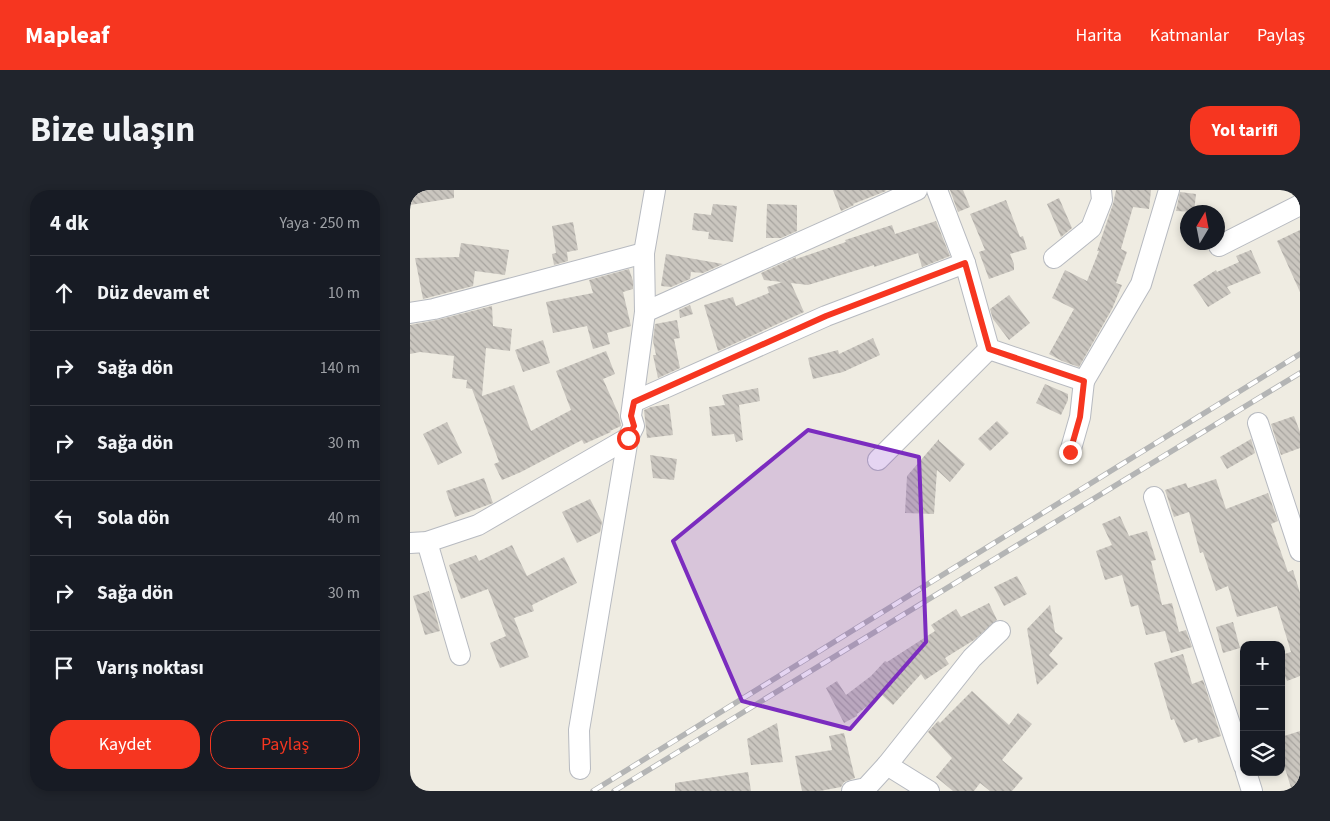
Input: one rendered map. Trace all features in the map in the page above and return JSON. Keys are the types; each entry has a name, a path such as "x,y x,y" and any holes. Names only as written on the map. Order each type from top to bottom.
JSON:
{"street":[{"path":"580,769 579,730 628,438 634,426 631,416 646,312 644,253 655,190"},
{"path":"646,312 917,190"},
{"path":"937,190 965,263 989,349"},
{"path":"1054,258 1091,228 1102,200 1101,190"},
{"path":"1070,452 1080,417 1084,381 1141,284 1169,190"},
{"path":"1225,243 1300,205"},
{"path":"410,313 434,309 644,253"},
{"path":"634,402 826,316 965,263"},
{"path":"989,349 1084,381"},
{"path":"878,460 989,349"},
{"path":"1258,423 1300,551"},
{"path":"460,655 418,542 478,525 628,438"},
{"path":"1154,497 1240,754"},
{"path":"852,791 866,788 887,765 972,658 1000,631"},
{"path":"887,765 929,791"},
{"path":"1247,776 1252,791"}],"highlighted area":[{"path":"808,430 919,457 926,642 850,729 742,701 673,541"}],"building":[{"path":"417,190 454,190 454,198 410,205 410,193"},
{"path":"833,190 886,191 853,204 841,211"},
{"path":"950,190 963,190 970,207 958,212"},
{"path":"1116,190 1151,190 1149,209 1133,207 1121,249 1127,252 1116,283 1122,285 1112,309 1079,367 1049,354 1074,309 1052,298 1065,270 1087,281 1099,251 1097,251"},
{"path":"1180,192 1196,194 1195,205 1180,205 1180,211 1176,211"},
{"path":"1059,198 1072,228 1061,237 1047,204"},
{"path":"1006,200 1020,237 1023,236 1027,249 1010,254 1014,270 989,279 979,252 985,250 970,214"},
{"path":"713,204 737,206 733,242 708,239 709,232 692,230 694,213 711,215"},
{"path":"767,204 797,205 797,231 781,238 766,238"},
{"path":"936,221 950,256 922,267 918,253 808,285 791,283 804,312 718,351 704,305 733,297 736,306 769,293 767,287 782,282 764,280 761,273 796,257 796,259 846,242 845,240 892,225 895,234"},
{"path":"573,222 578,250 567,252 568,261 554,265 552,254 556,253 552,226"},
{"path":"1300,230 1300,292 1277,241"},
{"path":"461,243 509,250 505,275 475,271 473,286 423,299 415,258 459,257"},
{"path":"1251,250 1261,273 1227,287 1231,293 1208,307 1193,285 1216,270 1217,272 1239,262 1236,256"},
{"path":"666,254 723,264 703,273 691,272 690,279 671,287 661,286"},
{"path":"629,269 633,281 633,289 623,292 631,326 607,333 610,344 593,349 587,326 553,333 546,302 593,293 589,280"},
{"path":"1009,295 1030,323 1009,340 993,319 990,309"},
{"path":"690,305 693,314 680,318 679,310"},
{"path":"492,306 493,326 512,329 510,351 486,348 482,396 514,385 531,431 571,410 556,371 606,351 615,374 603,379 619,415 621,426 584,444 582,440 502,480 494,464 499,462 472,389 466,388 467,380 452,378 454,356 420,352 410,354 410,325"},
{"path":"677,320 680,338 674,339 680,368 658,378 653,355 656,355 653,341 655,324"},
{"path":"873,338 880,355 843,372 813,379 808,358 838,350 839,354"},
{"path":"543,340 550,363 523,372 515,350"},
{"path":"1045,384 1068,394 1068,400 1061,415 1036,403"},
{"path":"758,388 760,401 739,405 743,440 736,442 734,434 712,436 709,407 725,405 722,395"},
{"path":"669,404 673,435 647,438 644,410"},
{"path":"1294,416 1300,432 1300,448 1281,455 1271,424"},
{"path":"997,421 1009,433 990,451 978,439"},
{"path":"447,422 462,453 438,465 423,434"},
{"path":"939,439 965,464 950,482 937,470 934,514 905,513 907,476"},
{"path":"1251,439 1255,453 1227,469 1220,457"},
{"path":"650,455 677,459 674,480 653,478"},
{"path":"484,478 493,503 455,517 446,491"},
{"path":"1216,479 1226,509 1268,493 1278,521 1271,524 1288,572 1293,570 1300,593 1300,676 1287,681 1285,676 1285,654 1291,652 1277,606 1237,617 1228,586 1216,591 1203,552 1200,553 1189,512 1174,517 1165,490 1186,483 1188,488"},
{"path":"590,499 602,522 600,532 577,543 562,512"},
{"path":"1120,516 1129,536 1147,531 1156,560 1151,561 1162,605 1172,603 1179,632 1186,630 1192,647 1171,653 1165,631 1146,635 1138,605 1131,607 1122,575 1105,580 1096,551 1112,545 1102,524"},
{"path":"512,545 527,576 564,557 577,583 532,605 534,611 514,618 529,657 500,668 490,643 506,636 488,589 461,599 449,565 476,555 479,561"},
{"path":"1017,576 1027,594 1004,606 994,587"},
{"path":"429,591 440,631 425,635 413,596"},
{"path":"989,603 997,620 974,640 945,658 949,664 925,680 921,674 893,705 882,695 857,714 857,716 844,723 826,688 837,681 846,695 871,676 885,661 887,662 935,631 931,625 956,609 961,617"},
{"path":"1050,605 1055,632 1063,638 1049,655 1058,664 1037,685 1027,629"},
{"path":"1233,622 1240,648 1223,653 1216,627"},
{"path":"1183,654 1192,684 1203,680 1221,736 1198,743 1197,738 1184,743 1174,719 1171,720 1154,663"},
{"path":"972,691 1009,725 1018,713 1032,724 1002,760 1023,778 1012,791 990,791 980,783 974,791 953,791 936,777 952,758 928,732 938,721 940,723"},
{"path":"777,723 783,762 751,765 747,739"},
{"path":"1300,731 1300,791 1292,791 1285,768 1285,736"},
{"path":"844,733 855,778 844,782 841,787 820,791 802,791 795,756 832,750 829,736"},
{"path":"748,772 751,791 675,791 675,783"}],"railway":[{"path":"593,791 1300,354"},
{"path":"614,791 1300,373"}],"route":[{"path":"628,438 634,426 631,416 634,402 826,316 965,263 989,349 1084,381 1080,417 1070,452"}]}
